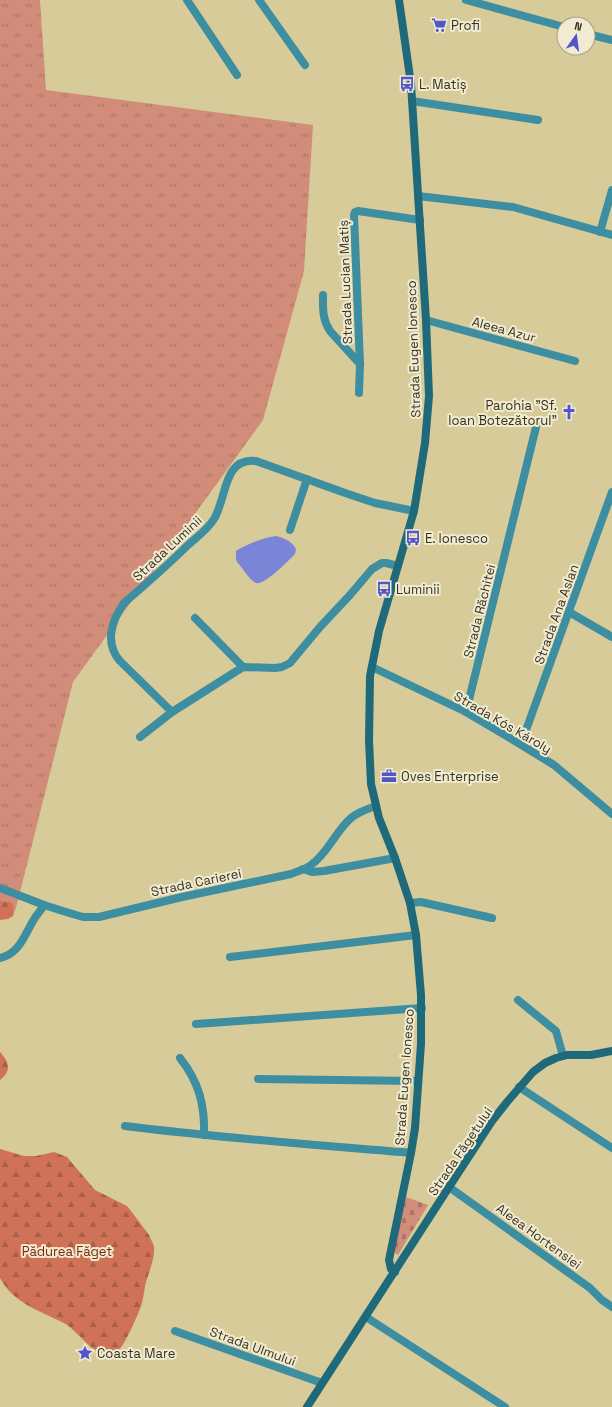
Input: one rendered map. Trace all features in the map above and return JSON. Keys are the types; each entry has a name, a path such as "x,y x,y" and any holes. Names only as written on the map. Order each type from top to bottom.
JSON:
{"street":[{"path":"187,0 237,75"},
{"path":"259,0 305,65"},
{"name":"Strada Eugen Ionesco","path":"395,1272 391,1269 389,1260 415,1128 416,1081 421,1044 422,1008 416,935 410,902 376,806 371,784 369,752 369,699 372,667 379,631 414,511 426,443 429,402 426,320 411,84 398,0"},
{"path":"466,0 556,25"},
{"path":"596,36 612,40"},
{"path":"412,101 538,120"},
{"path":"600,232 612,190"},
{"path":"418,196 513,207 612,235"},
{"name":"Strada Lucian Matiș","path":"359,393 360,364 355,212 358,211 420,220"},
{"path":"323,295 323,315 326,325 360,364"},
{"name":"Aleea Azur","path":"426,320 575,361"},
{"name":"Strada Răchitei","path":"466,712 537,423"},
{"name":"Strada Luminii","path":"172,712 116,655 112,643 111,630 124,603 173,560 211,523 221,504 230,474 237,464 245,460 256,461 375,503 414,511"},
{"path":"290,530 307,479"},
{"name":"Strada Ana Aslan","path":"521,744 612,492"},
{"path":"140,737 172,712 244,667 276,668 290,663 372,569 382,563 398,566"},
{"path":"569,612 612,637"},
{"path":"195,618 244,667"},
{"name":"Strada Kós Károly","path":"372,667 466,712 521,744 554,765 612,814"},
{"name":"Strada Carierei","path":"0,888 44,905 83,917 99,917 182,897 283,876 310,867 323,854 351,818 376,806"},
{"path":"304,869 312,872 324,871 395,858"},
{"path":"410,902 422,902 492,918"},
{"path":"0,958 17,948 33,920 44,905"},
{"path":"230,957 416,935"},
{"path":"518,1000 556,1031 563,1056"},
{"path":"196,1024 422,1008"},
{"name":"Strada Făgetului","path":"307,1407 492,1121 519,1088 538,1068 556,1058 563,1056 604,1054 612,1051"},
{"path":"180,1058 196,1080 204,1113 204,1135"},
{"path":"314,1074 399,1077 416,1081"},
{"path":"258,1079 416,1081"},
{"path":"519,1088 612,1148"},
{"path":"125,1126 272,1142 411,1153"},
{"name":"Aleea Hortensiei","path":"449,1187 590,1288 602,1300 612,1307"},
{"path":"366,1317 505,1407"},
{"name":"Strada Ulmului","path":"176,1331 322,1383"}],"green space":[{"path":"0,0 40,0 46,90 313,125 304,271 263,420 73,682 15,912 10,904 0,901"},
{"path":"0,901 11,902 14,909 13,916 8,919 0,920"},
{"path":"0,1052 7,1063 8,1070 4,1077 0,1080"},
{"name":"Pădurea Făget","path":"0,1149 24,1156 36,1156 54,1152 67,1157 95,1190 127,1206 149,1235 154,1246 154,1253 145,1285 142,1303 135,1322 120,1349 116,1353 107,1354 99,1352 88,1345 69,1326 28,1305 5,1287 0,1278"},
{"path":"406,1197 428,1205 398,1255 392,1251"}],"water":[{"path":"276,536 290,542 296,549 295,554 265,581 256,583 237,562 236,551 265,538"}],"place":[{"name":"Profi","path":"439,25"},
{"name":"L. Matiș","path":"407,84"},
{"name":"Parohia \"Sf. Ioan Botezătorul\"","path":"569,412"},
{"name":"E. Ionesco","path":"413,538"},
{"name":"Luminii","path":"384,589"},
{"name":"Oves Enterprise","path":"389,776"},
{"name":"Coasta Mare","path":"85,1353"}]}
